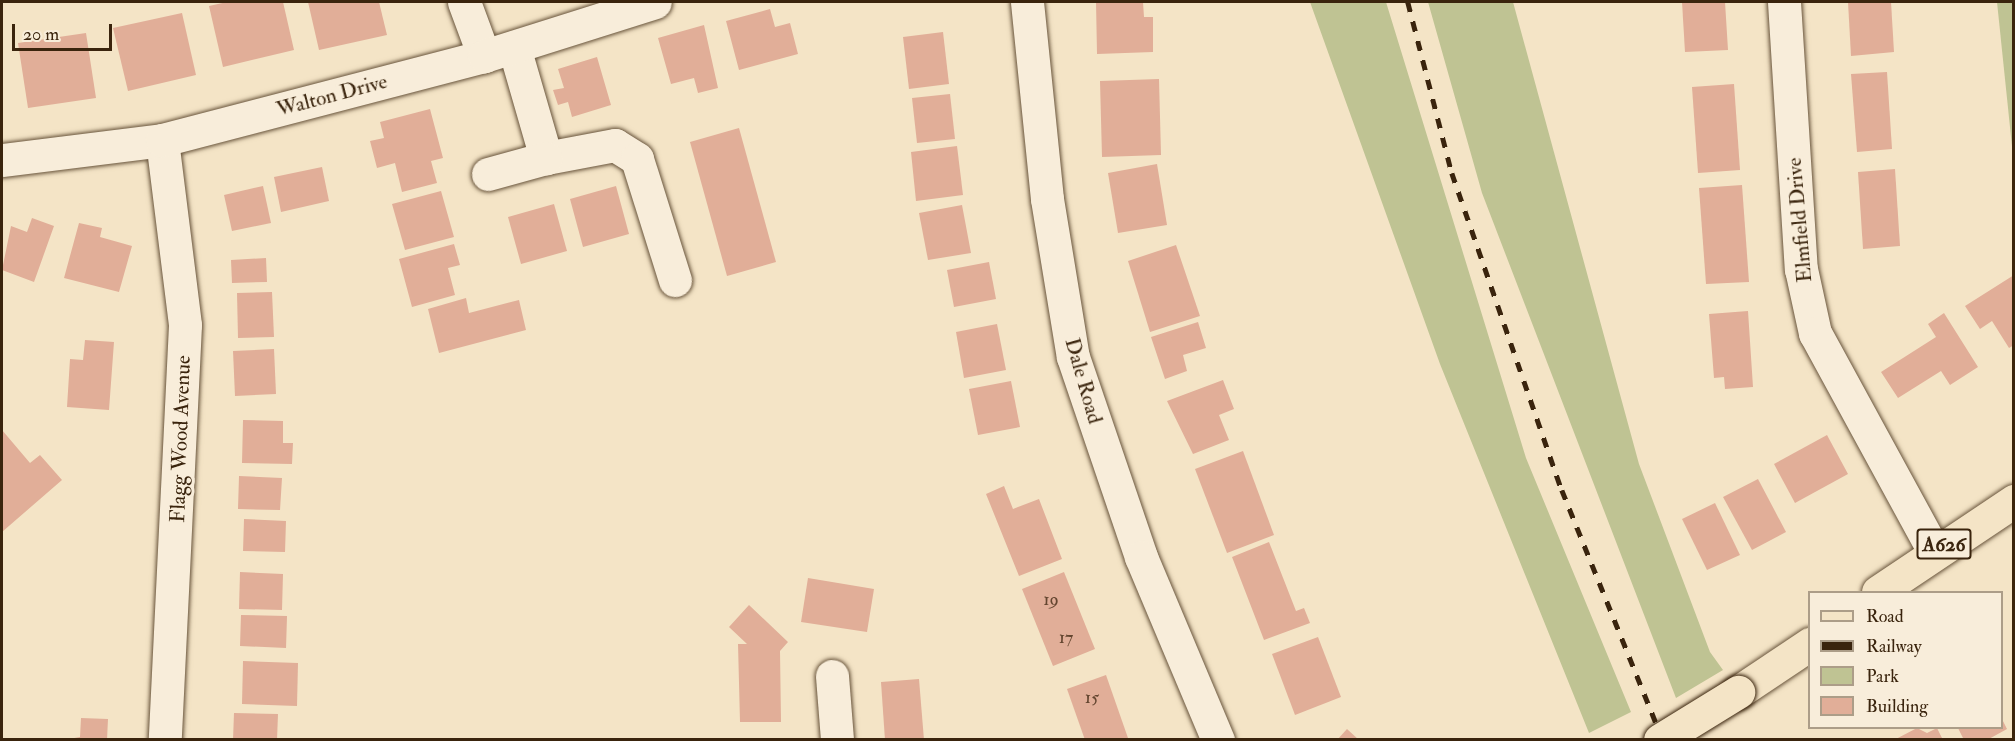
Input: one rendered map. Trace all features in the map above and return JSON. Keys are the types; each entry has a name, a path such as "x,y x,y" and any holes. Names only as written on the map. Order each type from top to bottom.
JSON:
{"main road":[{"name":"A626","path":"1879,591 1934,551 2013,501"},
{"path":"1660,740 1738,692 1808,645"}],"street":[{"path":"464,2 499,52 546,158"},
{"name":"Walton Drive","path":"2,160 162,140 499,52 655,2"},
{"name":"Dale Road","path":"1027,2 1047,199 1073,357 1141,557 1218,740"},
{"name":"Elmfield Drive","path":"1784,2 1801,269 1815,333 1934,551"},
{"name":"Flagg Wood Avenue","path":"162,140 185,325 165,740"},
{"path":"488,174 600,145 628,150 643,170 675,280"},
{"path":"832,676 837,740"}],"green space":[{"path":"1310,2 1386,2 1526,458 1631,712 1589,733 1440,364"},
{"path":"1428,2 1513,2 1639,464 1710,652 1723,670 1676,698 1482,193"},
{"path":"1997,2 2013,2 2013,156"}],"building":[{"path":"227,2 283,2 294,50 223,67 209,6"},
{"path":"308,2 379,2 387,35 319,50"},
{"path":"1096,2 1143,2 1144,17 1153,17 1153,52 1097,54"},
{"path":"1682,2 1725,2 1728,50 1685,52"},
{"path":"1848,2 1891,2 1894,52 1851,56"},
{"path":"770,9 775,27 790,23 798,54 739,70 726,21"},
{"path":"182,13 196,75 128,91 113,28"},
{"path":"704,25 718,88 698,93 694,78 671,84 658,38"},
{"path":"943,32 949,84 909,89 903,37"},
{"path":"86,33 96,98 28,108 18,43"},
{"path":"597,57 611,105 572,117 568,102 558,105 553,90 564,88 558,69"},
{"path":"1887,72 1892,149 1857,152 1851,74"},
{"path":"1159,79 1161,155 1102,157 1100,81"},
{"path":"1734,84 1740,170 1698,173 1692,87"},
{"path":"950,94 955,139 917,143 912,98"},
{"path":"430,109 443,158 431,161 437,183 402,192 395,163 377,168 370,141 384,138 380,122"},
{"path":"739,128 776,262 727,276 690,142"},
{"path":"957,146 963,195 916,201 911,152"},
{"path":"1157,164 1167,225 1118,233 1108,173"},
{"path":"322,167 329,201 281,212 274,177"},
{"path":"1895,169 1900,246 1863,249 1858,172"},
{"path":"1742,185 1749,282 1706,284 1699,188"},
{"path":"263,186 271,223 232,231 224,195"},
{"path":"616,186 629,234 583,247 570,199"},
{"path":"441,191 454,237 405,250 392,204"},
{"path":"554,204 567,251 521,264 508,217"},
{"path":"962,205 971,253 928,260 919,213"},
{"path":"32,218 54,226 34,282 2,270 11,226 27,232"},
{"path":"79,223 102,228 100,237 132,246 119,292 64,278"},
{"path":"454,244 460,265 448,268 455,295 412,307 399,259"},
{"path":"1176,245 1200,316 1150,332 1128,261"},
{"path":"266,258 267,282 232,283 231,260"},
{"path":"989,262 996,299 954,307 947,270"},
{"path":"2014,275 2014,345 2009,348 1992,321 1980,329 1965,306"},
{"path":"272,292 274,337 238,338 237,293"},
{"path":"466,298 469,313 519,300 526,330 439,353 428,309"},
{"path":"1748,311 1753,387 1725,389 1724,377 1714,378 1709,314"},
{"path":"1944,313 1978,367 1950,385 1941,371 1898,398 1881,372 1936,337 1928,324"},
{"path":"1198,322 1206,348 1183,355 1187,371 1165,379 1151,337"},
{"path":"997,324 1006,370 964,378 956,332"},
{"path":"85,340 114,342 109,410 67,407 70,359 83,360"},
{"path":"274,349 276,394 235,396 233,351"},
{"path":"1223,380 1234,409 1219,415 1229,440 1193,454 1167,401"},
{"path":"1011,381 1020,427 978,435 969,389"},
{"path":"243,420 283,421 283,443 293,443 292,464 242,463"},
{"path":"2,430 30,463 40,455 62,480 2,532"},
{"path":"1827,435 1848,474 1795,503 1774,464"},
{"path":"1243,451 1274,535 1227,553 1195,469"},
{"path":"239,476 282,478 280,510 238,509"},
{"path":"1758,479 1786,532 1752,550 1723,497"},
{"path":"1004,486 1013,509 1039,499 1062,559 1019,576 986,494"},
{"path":"1715,503 1740,555 1707,570 1682,519"},
{"path":"244,519 286,521 285,552 243,551"},
{"path":"1269,542 1296,611 1304,608 1310,623 1264,640 1232,557"},
{"path":"240,572 283,574 282,610 239,609"},
{"path":"1064,572 1095,649 1053,666 1022,589"},
{"path":"808,578 874,589 867,632 801,622"},
{"path":"749,605 788,642 780,651 781,722 740,722 738,644 747,644 729,627"},
{"path":"241,615 287,616 286,648 240,646"},
{"path":"1318,637 1341,697 1295,715 1272,654"},
{"path":"243,661 298,663 297,706 242,704"},
{"path":"1106,675 1128,738 1085,740 1067,689"},
{"path":"919,679 924,740 885,740 881,682"},
{"path":"234,713 278,714 277,740 233,740"},
{"path":"81,718 108,719 107,740 63,740 80,737"},
{"path":"2003,721 2007,729 1987,740 1964,740 1958,729 2003,729"},
{"path":"1347,729 1359,740 1337,740"},
{"path":"1915,729 1927,733 1938,729 1943,740 1894,740"}],"railway":[{"path":"1408,2 1452,173 1562,490 1663,740"}]}
